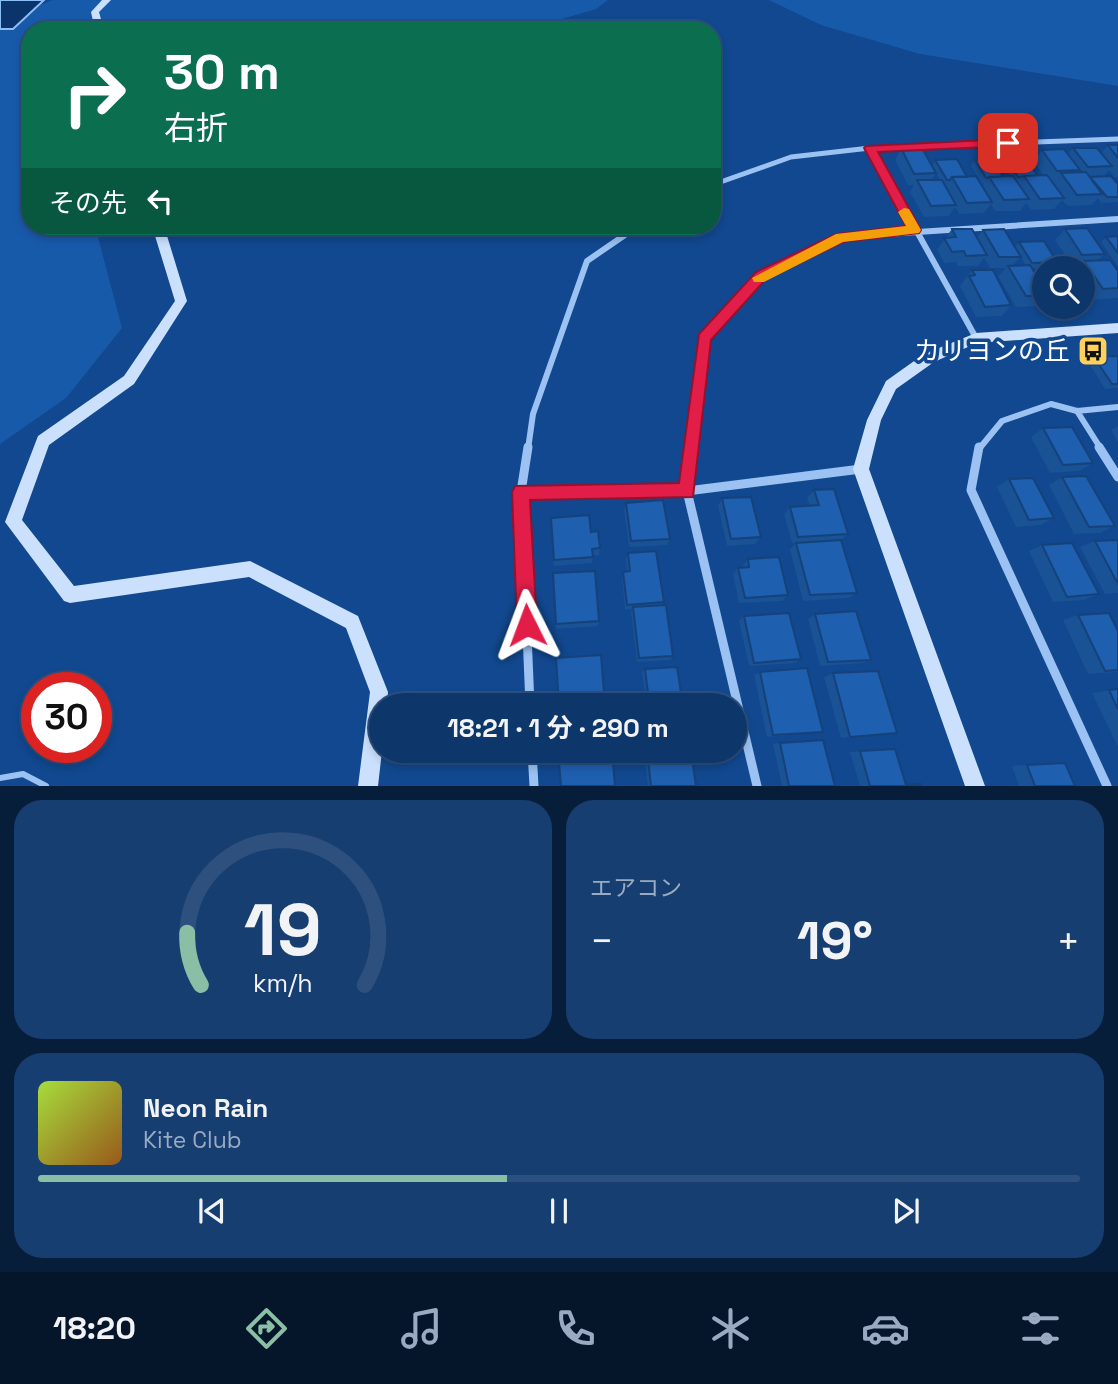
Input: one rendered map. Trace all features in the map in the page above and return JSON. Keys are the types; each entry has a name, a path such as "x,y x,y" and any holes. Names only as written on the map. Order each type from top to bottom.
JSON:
{"street":[{"path":"98,21 95,12 107,0"},
{"path":"721,182 790,157 870,148 1118,139"},
{"path":"870,148 976,338"},
{"path":"757,786 687,491 704,338 761,276 840,237 914,230 1118,219"},
{"path":"161,235 181,301 129,380 43,441 13,522 70,595 250,569 352,622 379,692 368,786"},
{"path":"529,693 521,492 533,414 587,261 625,235"},
{"path":"975,786 861,469 874,420 891,385 929,358 976,338 1118,328"},
{"path":"1107,786 971,490 981,444 1002,421 1051,404 1077,411 1118,407"},
{"path":"1077,411 1118,477"},
{"path":"521,492 687,491 861,469"},
{"path":"533,763 534,786"}],"lane":[{"path":"0,778 23,775 46,786"}],"shaded area":[{"path":"0,0 44,0 13,29 0,29"},
{"path":"53,0 608,0 596,9 555,21 21,21 21,235 97,235 122,328 66,398 0,444 0,10 35,7"},
{"path":"769,0 1118,0 1118,86 920,54 821,25"}],"building":[{"path":"1108,145 1118,145 1118,158"},
{"path":"901,148 922,148 936,173 914,174"},
{"path":"1073,148 1097,148 1112,166 1088,167"},
{"path":"1064,149 1080,170 1057,171 1042,150"},
{"path":"1025,158 1037,175 1018,177 1006,159"},
{"path":"957,159 967,177 952,177 947,180 935,160"},
{"path":"975,160 992,160 1003,176 986,178"},
{"path":"1086,172 1102,194 1077,195 1061,173"},
{"path":"1047,175 1064,198 1040,199 1024,176"},
{"path":"976,176 992,202 967,203 952,177"},
{"path":"1013,176 1029,199 1004,200 989,177"},
{"path":"1111,176 1118,184 1118,197 1107,197 1090,177"},
{"path":"917,180 942,180 956,205 931,206"},
{"path":"1087,228 1105,254 1082,255 1065,229"},
{"path":"952,229 972,229 987,255 966,256 964,251 952,252 944,238 956,237"},
{"path":"1004,229 1021,257 999,257 983,230"},
{"path":"1118,236 1118,253 1106,237"},
{"path":"1044,241 1053,256 1032,256 1032,263 1019,242"},
{"path":"1110,260 1118,271 1118,288 1103,289 1095,277 1095,261"},
{"path":"1030,265 1032,296 1026,296 1008,266"},
{"path":"972,270 993,270 1011,305 985,307 969,276 975,275"},
{"path":"1118,356 1118,384 1112,384 1094,357"},
{"path":"1072,427 1093,463 1063,465 1043,428"},
{"path":"1086,476 1115,526 1089,527 1062,477"},
{"path":"1033,478 1054,518 1029,520 1009,479"},
{"path":"834,489 848,534 798,537 790,507 819,505 814,490"},
{"path":"751,497 761,537 731,539 722,498"},
{"path":"663,500 670,539 631,541 626,503"},
{"path":"589,515 591,532 598,531 600,548 592,549 593,557 554,560 551,518"},
{"path":"841,540 857,593 810,595 796,543"},
{"path":"1118,540 1118,584 1095,541"},
{"path":"1072,543 1099,594 1067,597 1042,545"},
{"path":"656,551 664,602 627,605 623,572 630,571 628,553"},
{"path":"779,557 788,595 745,598 738,568 749,567 748,559"},
{"path":"595,571 599,621 556,624 553,573"},
{"path":"666,605 673,656 639,658 633,607"},
{"path":"856,611 871,660 828,662 815,614"},
{"path":"789,613 801,659 754,663 744,616"},
{"path":"1109,613 1118,631 1118,670 1105,671 1078,615"},
{"path":"601,655 604,693 558,693 556,658"},
{"path":"677,667 681,693 648,693 645,669"},
{"path":"807,668 823,732 773,735 760,672"},
{"path":"878,671 897,733 850,737 833,673"},
{"path":"1118,689 1118,709 1109,690"},
{"path":"823,740 835,786 789,786 780,743"},
{"path":"895,749 906,785 921,786 870,786 860,751"},
{"path":"559,763 613,763 615,786 561,786"},
{"path":"648,763 693,763 696,786 651,786"},
{"path":"1065,763 1075,786 1035,786 1027,765"}],"slow traffic":[{"path":"759,278 840,237 914,230 904,212"}],"place":[{"name":"カリヨンの丘","path":"1093,351"}],"route":[{"path":"527,625 521,492 687,491 704,338 761,276 840,237 914,230 870,148 1008,143"}]}
